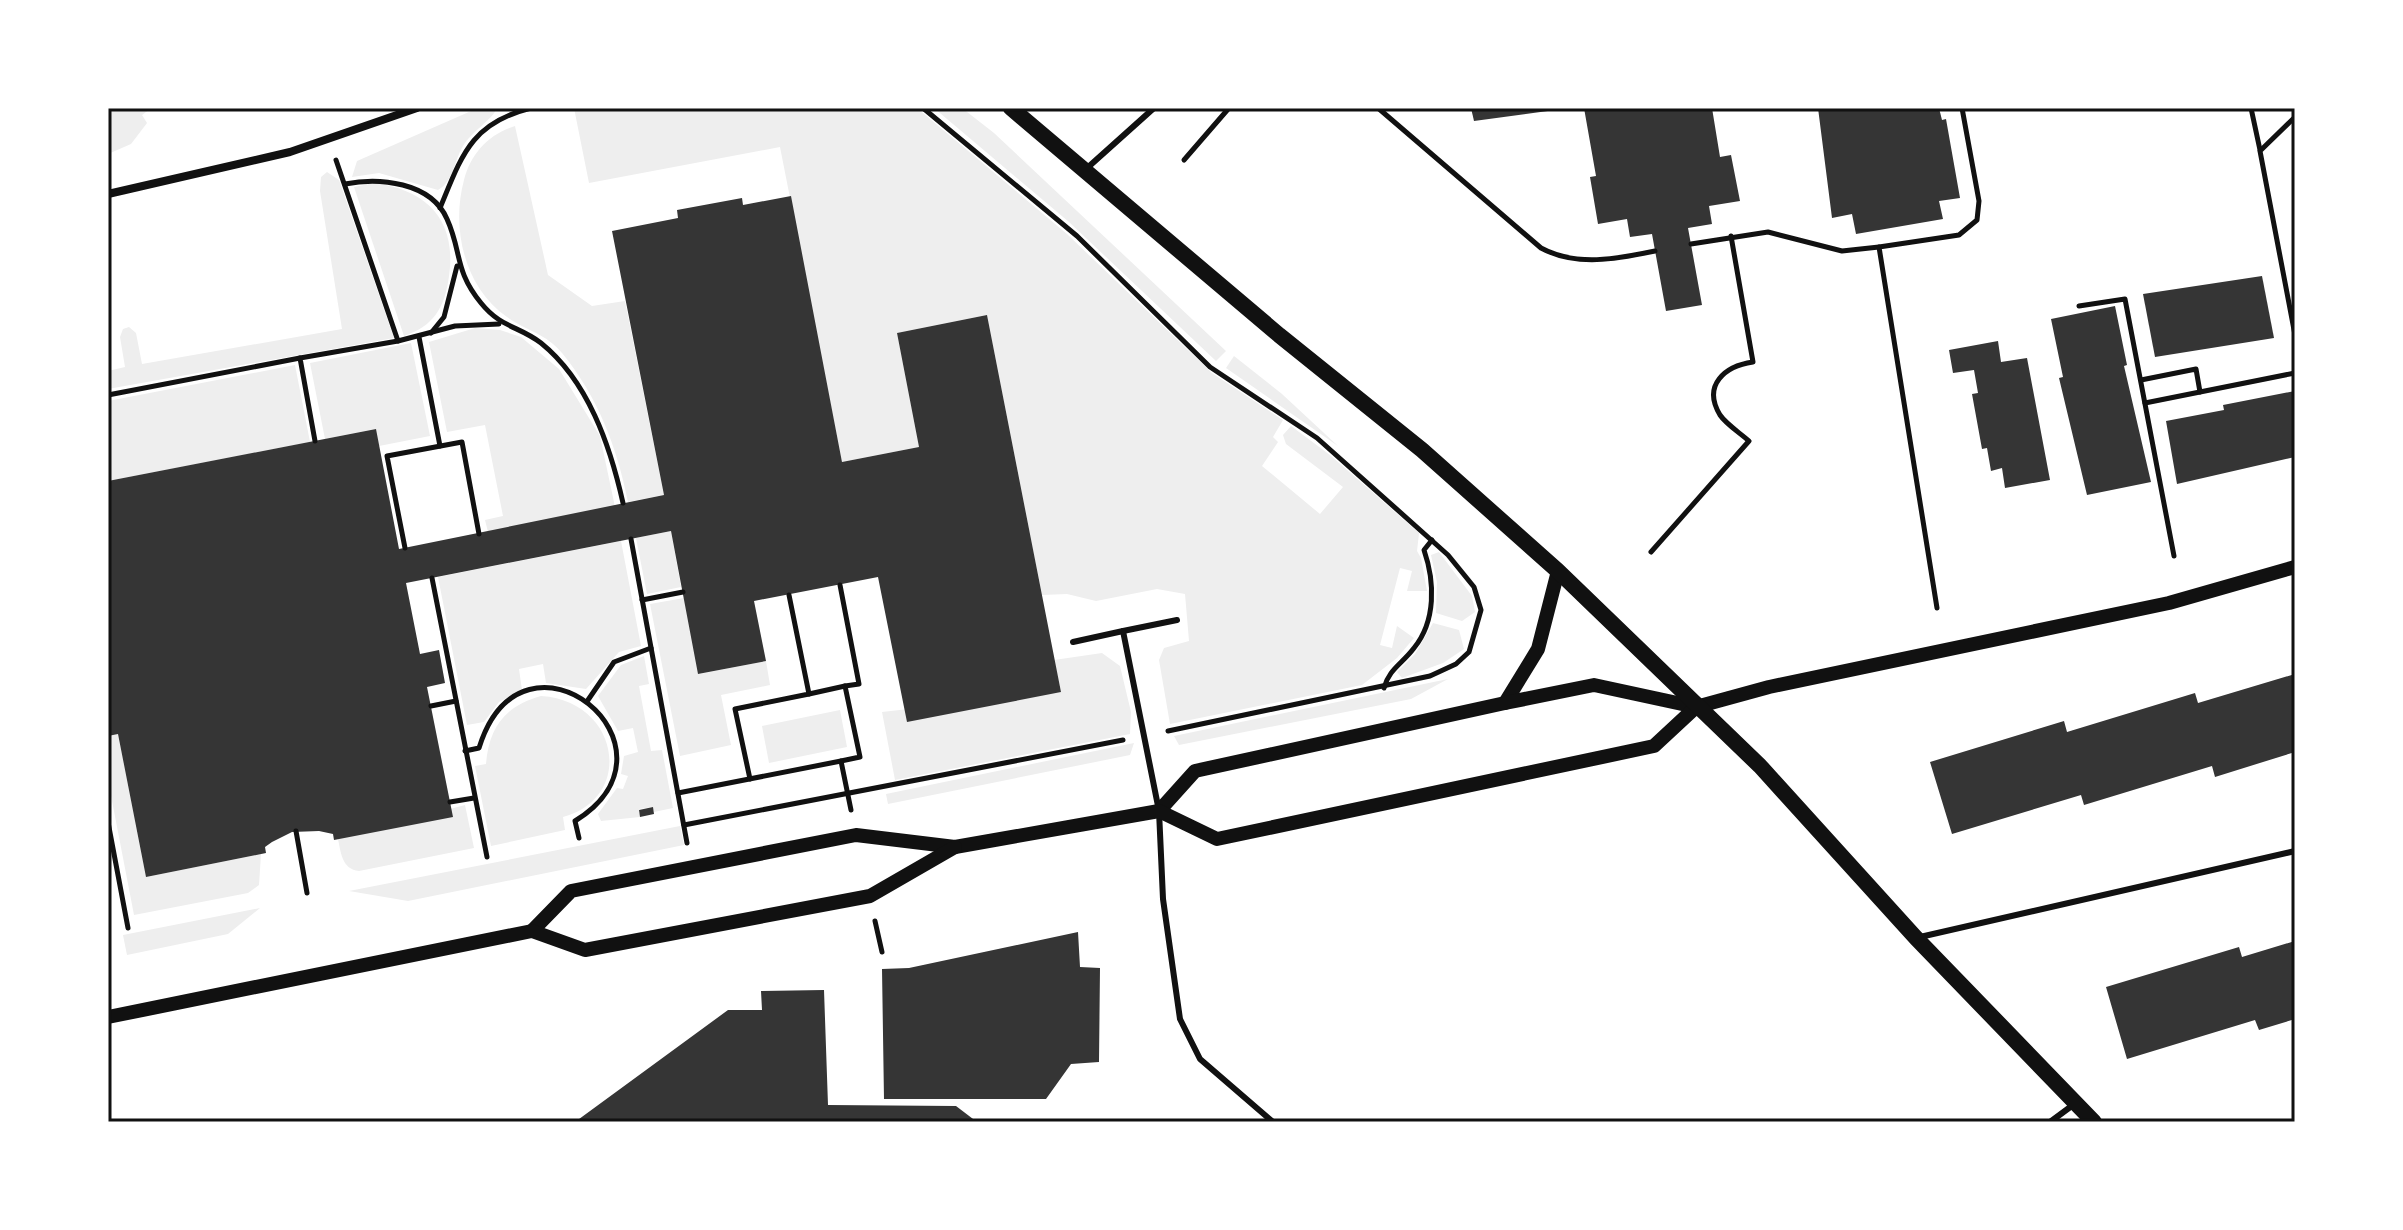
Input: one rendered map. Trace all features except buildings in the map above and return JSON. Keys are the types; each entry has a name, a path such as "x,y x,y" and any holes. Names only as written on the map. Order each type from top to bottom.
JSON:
{"main road":[{"path":"1011,108 1279,335 1422,450 1558,571 1760,766 1916,938 2094,1122"}],"street":[{"path":"108,194 329,141 417,108"},
{"path":"1159,811 1195,771 1505,703 1594,685 1696,707 1769,687 2169,603 2295,567"},
{"path":"1505,703 1538,649 1558,571"},
{"path":"532,931 571,891 856,835 955,847 1159,811 1217,839 1654,746 1696,707"},
{"path":"108,1017 532,931 585,950 870,896 955,847"}],"lane":[{"path":"1086,169 1154,108"},
{"path":"1073,642 1177,620"},
{"path":"1123,631 1159,811 1163,899 1180,1019 1200,1059 1273,1122"},
{"path":"1916,938 2295,851"},
{"path":"2050,1122 2076,1103"}],"path":[{"path":"440,208 475,137 507,114 531,108"},
{"path":"684,825 1384,688 1430,676 1456,664 1469,652 1477,631 1481,610 1474,587 1432,540 1317,438 1210,367 1077,236 923,108"},
{"path":"1184,160 1229,108"},
{"path":"1378,108 1541,248 1562,260 1617,259 1655,251"},
{"path":"1691,244 1768,232 1842,251 1959,235 1977,220 1979,201 1962,108"},
{"path":"2251,108 2295,335"},
{"path":"2260,151 2295,117"},
{"path":"329,141 398,341"},
{"path":"345,184 370,179 399,183 423,194 440,208 447,218 457,263 470,288 501,324"},
{"path":"1651,552 1749,441 1721,416 1714,400 1717,379 1725,371 1753,362 1731,236"},
{"path":"1879,247 1937,608"},
{"path":"430,334 444,317 457,263"},
{"path":"2079,306 2125,299 2174,556"},
{"path":"108,395 419,337 477,323 501,324 533,337 555,355 583,394 604,436 623,503"},
{"path":"419,337 440,446"},
{"path":"300,358 315,441"},
{"path":"2140,380 2196,369 2200,392"},
{"path":"2145,403 2295,373"},
{"path":"405,548 387,456 462,442 479,534"},
{"path":"631,539 692,867"},
{"path":"1384,688 1389,672 1414,648 1428,622 1432,577 1424,550 1432,540"},
{"path":"432,578 487,857"},
{"path":"750,779 735,709 859,684 840,585"},
{"path":"642,600 683,592"},
{"path":"789,595 809,694"},
{"path":"588,700 614,662 651,648"},
{"path":"841,761 860,757 845,686"},
{"path":"465,751 479,748 492,716 505,703 522,694 561,689 588,700 606,723 616,757 607,794 594,810 575,821 579,838"},
{"path":"431,706 456,701"},
{"path":"450,802 474,798"},
{"path":"108,822 128,928"},
{"path":"296,831 307,893"}],"shaded area":[{"path":"108,108 150,109 142,115 147,123 131,144 108,154"},
{"path":"478,108 497,108 467,141 450,177 438,190 379,173 352,177 357,161"},
{"path":"574,108 917,108 1067,234 1212,373 1283,420 1273,437 1278,442 1262,466 1320,514 1343,487 1286,444 1283,435 1291,426 1330,455 1419,533 1417,551 1427,591 1407,591 1412,571 1400,568 1380,645 1392,648 1397,626 1414,638 1397,658 1362,685 1170,724 1159,660 1164,648 1189,641 1185,594 1157,589 1096,601 1067,594 1042,595 987,315 897,333 919,447 842,462 780,147 589,183"},
{"path":"934,108 962,108 994,133 1226,351 1216,361 1069,222"},
{"path":"515,126 548,275 592,306 625,301 664,495 628,502 604,423 575,370 550,341 514,322 492,304 471,273 464,255 459,217 464,180 471,161 482,146 497,134"},
{"path":"327,172 339,180 394,338 108,389 108,371 125,367 120,337 123,329 129,327 136,333 142,364 342,329 320,191 321,177"},
{"path":"374,183 410,193 424,201 443,224 448,239 449,276 441,306 423,327 404,336 354,187"},
{"path":"475,328 500,330 521,337 559,369 600,436 615,507 488,532 485,520 503,516 485,425 447,432 429,342"},
{"path":"411,343 430,436 379,446 375,429 325,439 310,363"},
{"path":"1234,356 1282,394 1338,446 1226,368"},
{"path":"295,365 310,442 108,481 108,401"},
{"path":"671,531 681,587 647,594 636,538"},
{"path":"621,541 641,646 619,652 586,689 546,683 543,664 519,669 522,690 499,702 484,722 467,725 438,577"},
{"path":"1439,552 1472,596 1475,612 1462,621 1436,613 1437,582 1431,555"},
{"path":"684,598 699,674 766,661 770,685 721,695 731,745 680,756 650,604"},
{"path":"1433,623 1459,630 1464,649 1443,663 1402,678 1397,672 1415,654"},
{"path":"1102,653 1120,666 1131,712 1130,734 895,780 882,712 1061,692 1054,660"},
{"path":"644,656 649,684 639,686 651,751 662,750 673,808 654,812 653,807 639,809 640,817 601,821 598,814 617,788 623,789 628,776 621,774 624,756 638,752 633,728 618,731 598,696 621,665"},
{"path":"1448,679 1411,699 1179,745 1174,736"},
{"path":"541,696 568,702 588,714 602,731 609,751 609,772 601,791 586,807 563,817 565,830 491,846 475,766 486,764 491,739 501,720 528,700"},
{"path":"840,710 847,747 769,763 762,726"},
{"path":"118,734 146,877 261,854 259,885 248,893 134,915 108,780 108,736"},
{"path":"1134,743 1130,755 888,804 886,794"},
{"path":"465,805 474,848 359,871 353,870 343,860 338,839"},
{"path":"680,826 684,845 408,901 349,891"},
{"path":"260,908 228,934 127,955 123,935"}]}
